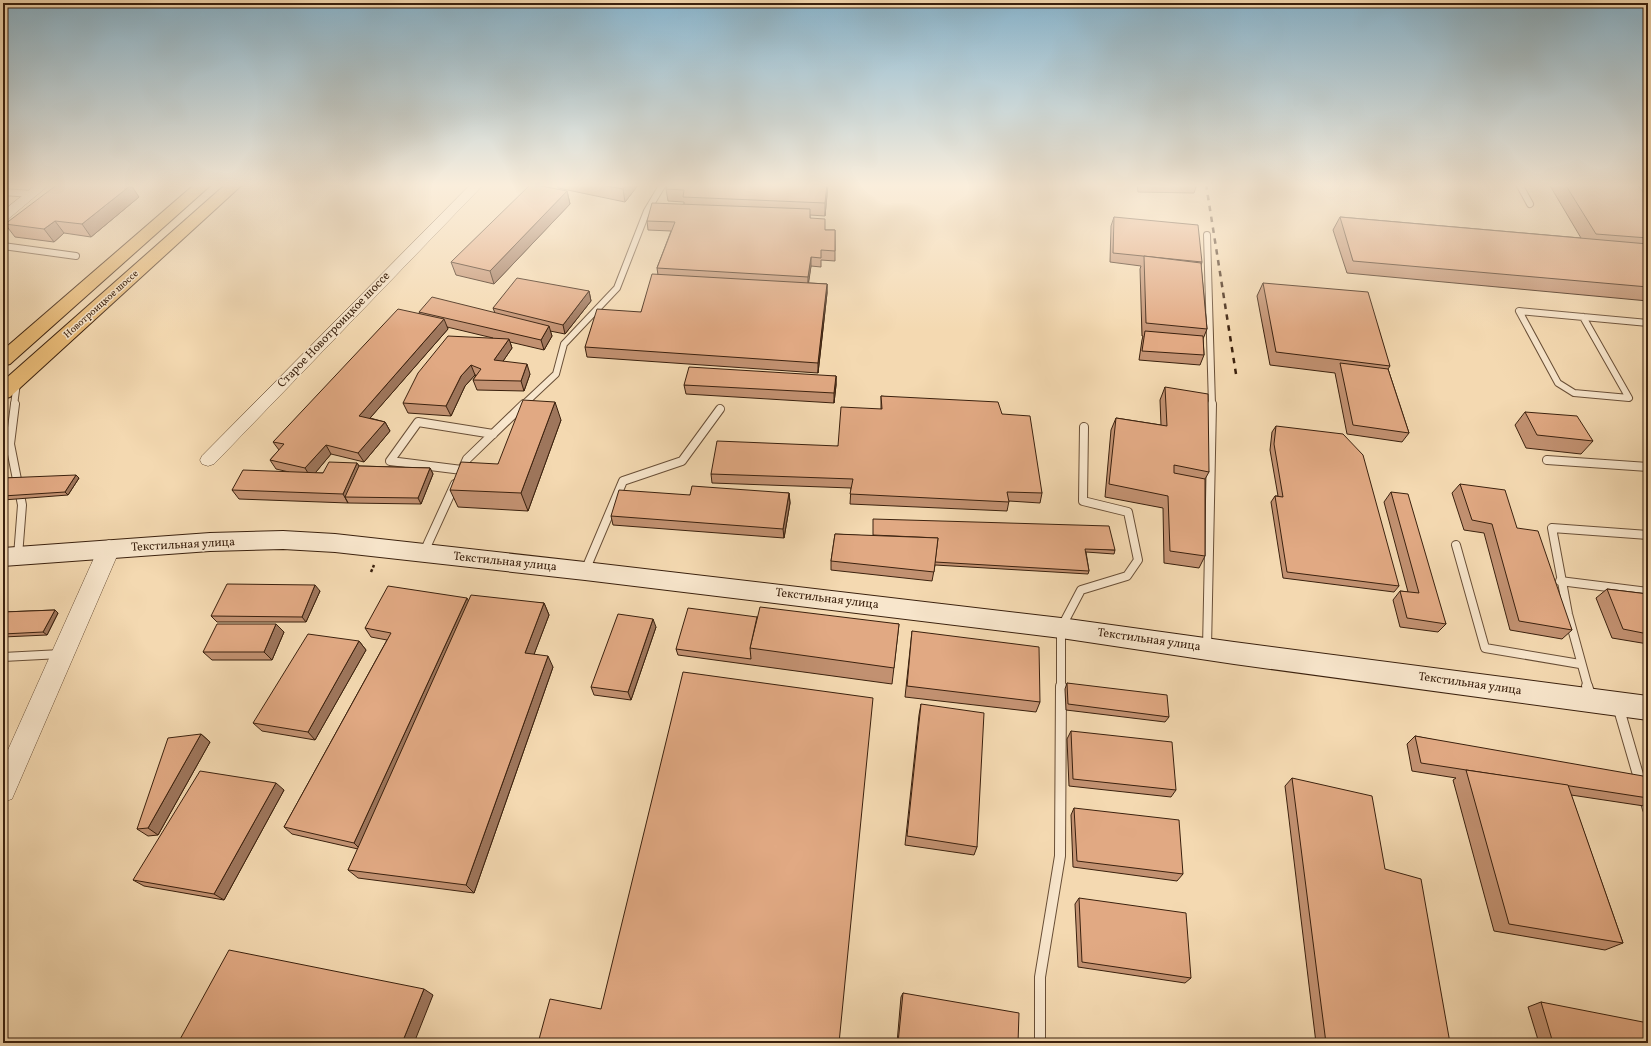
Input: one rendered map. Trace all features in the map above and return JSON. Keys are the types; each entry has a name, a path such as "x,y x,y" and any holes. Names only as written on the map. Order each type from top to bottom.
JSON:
{"main road":[{"name":"Новотроицкое шоссе","path":"5,357 148,233"},
{"name":"Новотроицкое шоссе","path":"3,392 180,233"},
{"name":"Текстильная улица","path":"10,556 210,542 283,540 335,543 424,552 1062,628 1648,708"}],"street":[{"name":"Старое Новотроицкое шоссе","path":"208,460 430,233"},
{"path":"3,790 10,758 62,654 109,549"}],"lane":[{"path":"424,552 467,459 556,374 564,344 618,288 639,233"},
{"path":"1207,235 1212,410 1207,649"},
{"path":"3,246 76,256"},
{"path":"1583,317 1629,398 1574,393 1558,383 1519,311 1648,323"},
{"path":"10,556 22,505 10,444 17,379"},
{"path":"585,571 623,481 682,461 720,409"},
{"path":"462,470 390,461 418,422 493,434"},
{"path":"1040,1043 1040,978 1060,856 1062,628 1081,590 1127,576 1138,560 1128,512 1083,501 1084,427"},
{"path":"1548,460 1648,467"},
{"path":"1592,701 1580,664 1560,581 1552,528 1648,535"},
{"path":"1456,545 1485,648 1580,664"},
{"path":"1560,581 1648,592"},
{"path":"3,657 62,654"},
{"path":"1617,704 1648,809"}],"building":[{"path":"481,233 527,233 490,271 451,262"},
{"path":"671,233 835,233 835,251 821,250 821,258 811,257 808,277 657,268"},
{"path":"1114,233 1199,233 1202,262 1113,253"},
{"path":"1345,233 1520,233 1648,244 1648,287 1353,261"},
{"path":"1595,233 1648,233 1648,238"},
{"path":"1144,256 1201,263 1207,329 1146,323"},
{"path":"652,274 827,284 818,363 585,347 597,309 641,312"},
{"path":"517,278 589,291 563,325 493,308"},
{"path":"1263,283 1368,292 1390,366 1276,352"},
{"path":"432,297 549,326 541,340 419,312"},
{"path":"398,309 444,319 359,416 385,422 358,453 326,445 305,468 270,460 284,444 273,442"},
{"path":"1145,331 1203,336 1204,355 1142,351"},
{"path":"448,336 509,339 494,360 527,364 521,381 473,380 481,369 471,365 461,376 446,406 403,403 418,373"},
{"path":"1340,363 1388,369 1409,433 1353,425"},
{"path":"689,367 836,376 834,393 684,385"},
{"path":"1165,387 1208,394 1209,472 1174,465 1174,473 1205,479 1205,556 1170,551 1168,496 1109,484 1116,418 1167,426"},
{"path":"881,396 998,402 1002,414 1030,416 1042,493 1007,492 1009,502 850,494 853,479 711,474 717,441 838,446 841,407 882,409"},
{"path":"523,400 555,402 521,493 450,490 461,462 498,464"},
{"path":"1525,412 1577,416 1593,441 1537,435"},
{"path":"1276,426 1343,434 1363,455 1399,586 1287,572 1275,496 1283,497 1274,444"},
{"path":"329,462 357,463 343,494 232,490 243,470 323,473"},
{"path":"359,466 430,468 418,498 345,497"},
{"path":"76,475 65,492 3,496 3,478"},
{"path":"1460,484 1505,490 1517,528 1538,531 1572,630 1519,621 1492,524 1472,520"},
{"path":"692,486 789,493 783,529 611,516 619,490 690,495"},
{"path":"1391,492 1408,494 1446,624 1407,618 1400,591 1419,593"},
{"path":"873,519 1109,526 1115,550 1085,549 1089,571 935,562 938,538 873,535"},
{"path":"835,534 938,538 934,572 831,561"},
{"path":"227,584 315,585 302,617 211,616"},
{"path":"388,586 467,598 354,843 284,827 391,633 365,628"},
{"path":"1607,589 1648,594 1648,634 1623,629"},
{"path":"471,595 544,603 525,653 548,656 466,885 348,870"},
{"path":"760,607 899,624 894,668 750,648"},
{"path":"688,608 757,617 750,648 751,659 676,649"},
{"path":"55,610 43,632 3,634 3,612"},
{"path":"618,614 653,619 628,692 591,687"},
{"path":"217,624 276,624 264,652 203,652"},
{"path":"912,631 1039,647 1040,702 907,686"},
{"path":"308,634 359,641 308,732 253,723"},
{"path":"683,672 873,698 839,1043 538,1043 550,999 601,1009"},
{"path":"1067,683 1167,695 1169,717 1068,704"},
{"path":"921,704 984,713 977,847 907,836"},
{"path":"1071,731 1172,742 1176,790 1073,779"},
{"path":"201,734 148,828 137,829 168,738"},
{"path":"1415,736 1643,776 1648,784 1648,798 1421,763"},
{"path":"1466,770 1568,785 1623,943 1509,924"},
{"path":"200,771 276,783 214,894 133,880"},
{"path":"1292,778 1372,796 1385,869 1421,879 1450,1043 1326,1043"},
{"path":"1074,808 1179,820 1183,874 1077,861"},
{"path":"1079,898 1186,913 1191,978 1082,962"},
{"path":"229,950 424,989 402,1043 178,1043"},
{"path":"903,993 1019,1013 1018,1043 898,1043"},
{"path":"1541,1002 1648,1023 1648,1043 1553,1043"}],"railway":[{"path":"1214,233 1236,374"}]}
